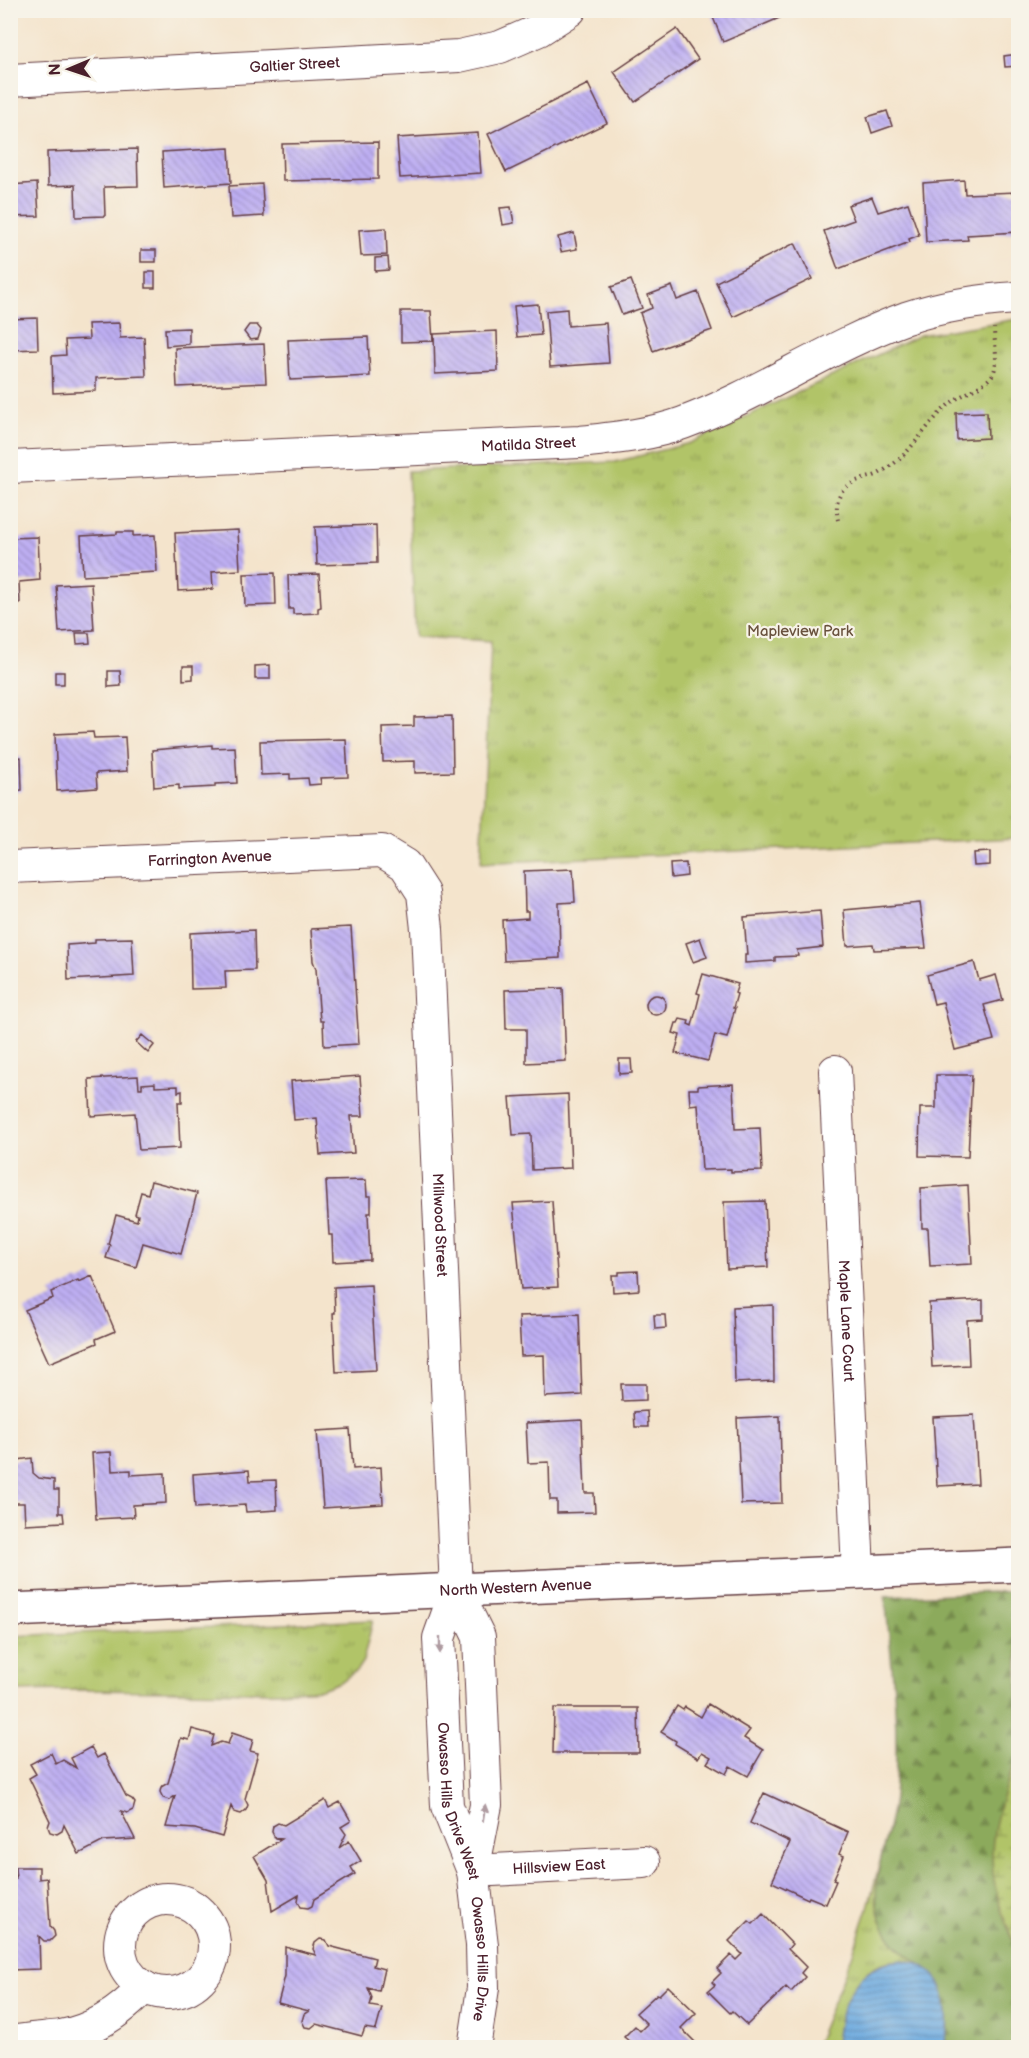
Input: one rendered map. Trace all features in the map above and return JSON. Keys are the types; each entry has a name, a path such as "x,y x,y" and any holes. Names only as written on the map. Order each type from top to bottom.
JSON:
{"street":[{"name":"Galtier Street","path":"10,80 459,56 510,43 539,30 570,10"},
{"name":"Matilda Street","path":"10,467 568,443 633,436 681,423 727,404 863,336 907,318 957,305 1006,299"},
{"name":"Farrington Avenue","path":"10,867 382,851 405,865"},
{"name":"Millwood Street","path":"405,865 423,893 428,929 456,1590"},
{"name":"Maple Lane Court","path":"835,1071 858,1571"},
{"name":"North Western Avenue","path":"10,1610 1018,1565"},
{"name":"Owasso Hills Drive West","path":"456,1590 479,1637 486,1805 473,1871"},
{"name":"Hillsview East","path":"473,1871 644,1862"},
{"name":"Owasso Hills Drive","path":"473,1871 483,1959 481,2004 474,2048"},
{"path":"10,2042 62,2036 86,2028 122,2009 144,1987"}],"path":[{"path":"838,520 836,510 841,491 859,478 876,475 903,456 949,405 990,378 995,370 1006,299"}],"green space":[{"name":"Mapleview Park","path":"1018,319 1018,838 481,863 491,641 415,637 408,471 615,462 690,443 920,335"},
{"path":"1018,1591 1018,1757 1008,1779 1009,1932 1018,1951 1018,2047 944,2047 947,2017 944,1996 940,1987 928,1970 893,1941 884,1928 877,1905 879,1865 892,1810 896,1772 894,1697 885,1597"},
{"path":"373,1620 363,1661 357,1670 342,1681 322,1689 276,1692 11,1691 11,1636"},
{"path":"1018,1757 1018,1951 998,1900 993,1877 992,1854 999,1808"},
{"path":"890,1825 877,1885 877,1904 898,1947 922,1965 902,1961 885,1963 870,1970 858,1981 849,1995 838,2029 836,2047 814,2048 852,1956 867,1911"}],"water":[{"path":"902,1960 919,1964 930,1971 942,1990 947,2013 944,2047 836,2047 841,2017 852,1989 872,1969"}],"building":[{"path":"710,10 798,10 723,42"},
{"path":"677,29 698,59 635,102 614,72"},
{"path":"1018,54 1018,66 1005,67 1004,56"},
{"path":"588,84 607,123 506,172 488,134"},
{"path":"887,111 892,126 872,133 867,117"},
{"path":"478,133 481,173 400,178 397,138"},
{"path":"378,142 378,179 283,181 282,144"},
{"path":"229,148 231,183 164,188 162,152"},
{"path":"137,149 138,186 104,187 105,216 76,217 75,185 48,186 47,152"},
{"path":"964,180 965,194 1018,192 1018,232 967,235 968,240 926,242 923,183"},
{"path":"37,183 39,216 10,217 10,185"},
{"path":"262,184 264,216 231,218 229,186"},
{"path":"872,197 878,212 908,203 919,235 909,239 910,242 838,269 824,231 854,220 848,205"},
{"path":"511,207 514,223 503,225 500,208"},
{"path":"386,228 387,255 361,256 359,230"},
{"path":"574,233 577,249 561,252 558,237"},
{"path":"795,243 812,279 733,317 716,282"},
{"path":"141,250 156,250 156,262 141,262"},
{"path":"388,257 389,270 375,271 375,258"},
{"path":"146,272 155,272 155,288 146,288"},
{"path":"631,280 642,308 622,315 611,287"},
{"path":"672,286 677,300 698,292 712,330 653,351 640,313 652,308 648,295"},
{"path":"538,304 541,335 517,337 514,306"},
{"path":"567,309 568,326 606,323 609,363 550,367 546,311"},
{"path":"401,311 431,311 433,341 401,342"},
{"path":"37,318 38,349 10,350 10,319"},
{"path":"119,323 120,338 144,337 146,376 96,378 96,391 53,393 52,356 66,355 65,340 89,339 88,324"},
{"path":"249,325 257,325 261,330 258,339 250,340 244,332"},
{"path":"189,328 189,344 166,346 165,329"},
{"path":"497,331 498,371 435,374 434,334"},
{"path":"368,337 370,376 290,380 288,340"},
{"path":"264,344 266,383 177,387 175,348"},
{"path":"987,412 988,438 957,440 956,413"},
{"path":"376,525 377,563 317,565 315,527"},
{"path":"238,530 240,570 212,572 213,589 178,591 175,533"},
{"path":"117,532 133,532 133,536 155,535 157,572 83,576 81,536 117,534"},
{"path":"38,537 40,580 19,582 20,603 10,603 10,538"},
{"path":"275,573 276,605 245,606 244,574"},
{"path":"319,574 321,607 318,608 318,613 293,614 293,609 289,609 288,575"},
{"path":"91,583 94,630 59,632 56,585"},
{"path":"76,633 89,633 90,643 77,644"},
{"path":"270,665 270,679 255,679 255,666"},
{"path":"183,666 193,666 193,679 183,680"},
{"path":"108,671 120,671 121,686 108,687"},
{"path":"55,672 64,672 64,684 55,684"},
{"path":"452,716 453,772 415,773 415,761 383,762 382,727 414,726 414,717"},
{"path":"93,732 94,738 125,737 127,771 96,773 97,788 57,791 55,734"},
{"path":"346,739 348,777 320,778 321,784 309,785 308,778 290,779 290,774 261,775 260,741"},
{"path":"212,745 212,748 235,747 237,783 179,789 179,785 154,787 152,750"},
{"path":"21,757 22,790 10,791 10,758"},
{"path":"990,852 990,865 974,866 973,853"},
{"path":"686,863 687,876 671,878 670,864"},
{"path":"573,869 575,902 559,903 560,958 504,961 502,920 528,918 528,911 525,911 524,871"},
{"path":"920,903 926,948 874,950 873,944 847,946 844,910"},
{"path":"820,911 823,947 797,950 798,956 775,957 775,961 745,963 745,955 747,955 744,917"},
{"path":"351,927 359,1044 324,1046 311,929"},
{"path":"254,930 255,970 225,971 226,988 191,989 190,933"},
{"path":"132,938 134,976 68,980 67,945 95,943 95,939"},
{"path":"700,938 707,957 693,962 686,943"},
{"path":"974,962 979,980 996,975 1003,1000 984,1005 994,1040 955,1050 943,1002 934,1004 927,975"},
{"path":"703,974 738,984 733,1008 735,1008 727,1038 715,1035 708,1061 675,1053 680,1035 673,1033 680,1019 689,1021 688,1024 692,1026 700,994 697,993"},
{"path":"563,988 566,1061 526,1063 526,1029 506,1029 505,990"},
{"path":"652,995 660,995 666,1001 666,1009 660,1015 652,1015 646,1009 646,1001"},
{"path":"142,1035 154,1045 148,1053 136,1042"},
{"path":"619,1059 631,1059 632,1073 619,1074"},
{"path":"936,1075 972,1075 968,1157 919,1156 920,1108 936,1108"},
{"path":"138,1076 139,1088 142,1088 142,1084 155,1083 155,1087 178,1086 178,1092 182,1091 182,1102 178,1102 180,1148 139,1150 135,1113 91,1116 89,1079"},
{"path":"360,1076 363,1116 351,1116 354,1153 320,1155 317,1118 294,1120 291,1081"},
{"path":"733,1084 735,1129 760,1128 762,1171 702,1170 698,1104 690,1105 689,1089 698,1089 698,1086"},
{"path":"568,1094 571,1168 532,1170 531,1134 513,1135 510,1097"},
{"path":"366,1180 367,1196 371,1196 371,1213 368,1213 370,1260 333,1262 326,1181"},
{"path":"151,1181 197,1193 181,1254 143,1243 136,1267 106,1258 116,1215 137,1221 138,1215 135,1214 141,1192 148,1194"},
{"path":"968,1185 972,1264 930,1266 928,1228 922,1228 921,1188"},
{"path":"552,1201 558,1287 521,1289 513,1203"},
{"path":"765,1201 768,1267 727,1269 724,1202"},
{"path":"638,1271 639,1290 613,1292 612,1275 619,1275 619,1272"},
{"path":"92,1276 115,1331 96,1339 97,1343 49,1363 25,1310 53,1298 51,1292"},
{"path":"371,1285 376,1370 336,1372 334,1287"},
{"path":"983,1300 983,1319 967,1320 969,1365 932,1367 929,1303"},
{"path":"773,1305 774,1381 735,1383 733,1307"},
{"path":"579,1314 582,1395 545,1397 544,1355 521,1356 519,1316"},
{"path":"654,1315 665,1315 666,1328 655,1329"},
{"path":"621,1384 646,1384 646,1400 622,1401"},
{"path":"647,1411 648,1427 635,1427 634,1412"},
{"path":"974,1415 978,1484 937,1486 933,1417"},
{"path":"780,1416 782,1503 741,1504 737,1418"},
{"path":"582,1420 585,1493 594,1493 595,1512 557,1513 557,1500 550,1500 549,1462 528,1463 526,1423"},
{"path":"350,1429 353,1469 381,1467 383,1504 323,1508 317,1431"},
{"path":"111,1452 112,1471 131,1470 131,1475 165,1473 166,1503 133,1505 134,1517 96,1519 92,1453"},
{"path":"32,1458 33,1473 39,1478 54,1480 54,1490 59,1490 59,1513 63,1513 64,1522 25,1524 24,1503 10,1503 10,1461"},
{"path":"249,1470 250,1481 276,1480 277,1510 246,1512 245,1505 195,1508 193,1474"},
{"path":"708,1704 750,1730 744,1738 763,1750 748,1776 730,1766 726,1774 707,1763 711,1757 702,1752 698,1758 661,1732 677,1706 683,1710 685,1707 701,1717"},
{"path":"554,1708 638,1708 639,1753 553,1753"},
{"path":"192,1729 214,1735 211,1746 221,1742 228,1744 232,1733 253,1740 250,1751 258,1753 245,1799 248,1805 246,1810 241,1814 234,1812 231,1806 222,1837 195,1829 166,1827 175,1796 169,1800 163,1798 160,1792 161,1787 168,1783 181,1738 189,1740"},
{"path":"91,1747 97,1758 104,1754 126,1796 135,1803 133,1810 127,1813 121,1811 135,1839 104,1841 79,1854 64,1825 62,1831 57,1834 50,1832 48,1827 50,1821 29,1778 36,1774 30,1764 51,1753 56,1764 63,1760 76,1768 71,1758"},
{"path":"764,1793 848,1832 839,1854 844,1856 833,1880 836,1881 826,1904 809,1897 808,1899 772,1882 790,1842 750,1823"},
{"path":"325,1800 329,1808 340,1802 351,1821 341,1827 346,1834 339,1848 349,1841 361,1861 351,1867 355,1874 314,1899 312,1906 308,1908 301,1907 298,1901 299,1895 272,1911 268,1880 254,1856 282,1839 275,1838 272,1832 273,1826 278,1823 284,1825"},
{"path":"15,1867 39,1867 39,1879 47,1878 50,1926 55,1936 50,1941 44,1941 39,1936 40,1969 10,1970 10,1879 16,1879"},
{"path":"763,1914 792,1944 788,1949 806,1967 801,1973 805,1977 791,1992 786,1987 747,2025 732,2011 730,2013 708,1991 715,1985 712,1982 721,1973 717,1969 731,1955 736,1960 742,1954 729,1941 749,1921 753,1924"},
{"path":"320,1939 326,1940 329,1946 375,1958 373,1966 384,1969 379,1991 368,1988 372,1998 370,2006 382,2008 376,2030 365,2028 362,2036 316,2024 311,2028 305,2027 302,2021 304,2014 309,2011 278,2003 285,1976 285,1947 316,1955 313,1949 315,1943"},
{"path":"668,1986 696,2013 681,2028 701,2048 622,2048 629,2041 624,2037 635,2026 640,2031 647,2024 636,2013"}]}
